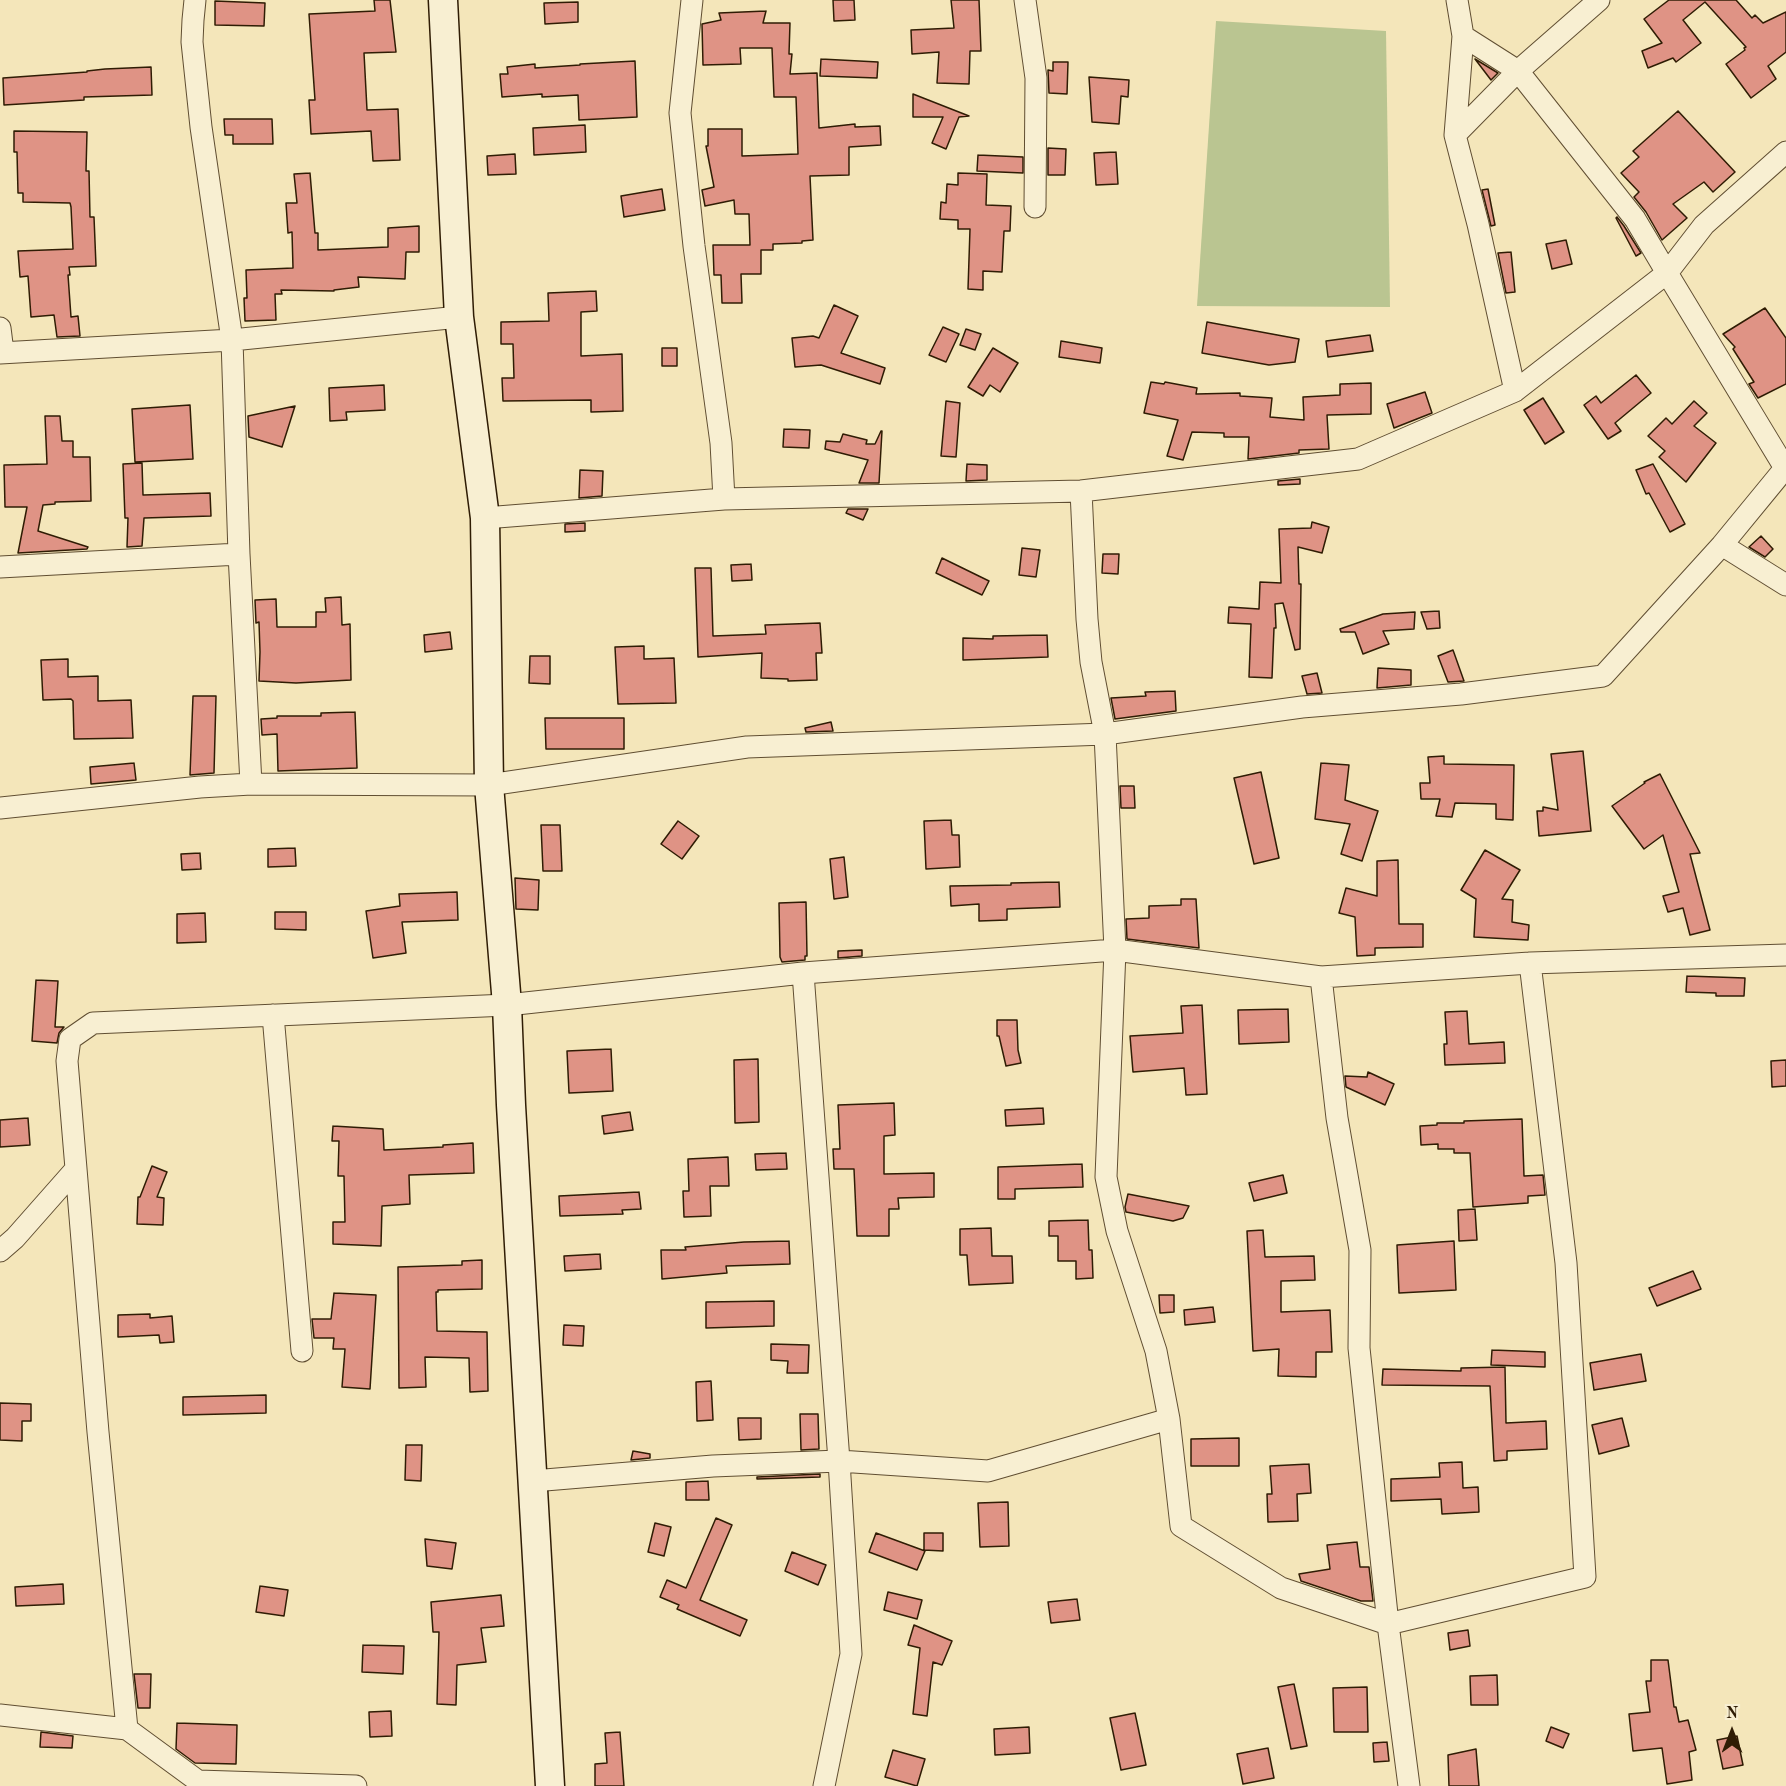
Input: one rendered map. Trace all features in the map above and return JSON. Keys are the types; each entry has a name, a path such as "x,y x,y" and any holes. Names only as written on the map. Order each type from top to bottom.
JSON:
{"street":[{"path":"195,0 192,42 200,117 232,340 239,554 251,784"},
{"path":"443,0 459,317 485,518 489,785 507,1005 550,1786"},
{"path":"692,0 680,113 694,246 721,443 724,499"},
{"path":"1025,0 1036,78 1035,207"},
{"path":"1457,0 1463,36 1455,135 1478,224 1515,391"},
{"path":"1455,135 1518,71 1599,0"},
{"path":"0,808 200,787 251,784 489,785 747,747 1105,734 1302,707 1461,694 1603,676 1722,544 1786,467 1635,219 1518,71 1463,36"},
{"path":"485,518 724,499 1081,490 1358,459 1515,391 1667,273 1704,225 1786,153"},
{"path":"0,328 2,353 232,340 459,317"},
{"path":"1081,490 1091,662 1105,734 1115,950 1106,1177 1117,1231 1156,1351 1169,1419 1181,1526 1281,1588 1388,1624 1585,1577 1566,1263 1530,963"},
{"path":"1722,544 1786,585"},
{"path":"0,567 239,554"},
{"path":"128,1730 98,1432 67,1060 70,1038 93,1023 507,1005 804,973 1115,950 1320,977 1530,963 1786,954"},
{"path":"804,973 851,1654 824,1786"},
{"path":"1320,977 1337,1118 1360,1250 1359,1348 1388,1624 1409,1786"},
{"path":"273,1015 302,1351"},
{"path":"0,1251 15,1238 75,1170"},
{"path":"533,1481 713,1466 839,1461 988,1471 1169,1419"},
{"path":"0,1715 128,1730 198,1781 356,1786"}],"green space":[{"path":"1216,21 1386,31 1390,307 1197,306"}],"building":[{"path":"374,0 390,0 396,52 364,53 367,110 398,109 400,160 373,161 371,131 311,134 309,100 315,100 309,14 375,11"},
{"path":"833,0 854,0 855,20 834,21"},
{"path":"951,0 979,0 981,51 970,51 969,84 937,83 939,52 912,54 911,30 954,28"},
{"path":"1669,0 1736,0 1752,18 1755,15 1763,23 1786,12 1786,52 1768,66 1776,79 1751,98 1726,64 1746,47 1705,2 1683,20 1701,43 1676,62 1673,58 1648,68 1642,51 1662,43 1644,19"},
{"path":"215,1 265,3 264,26 215,25"},
{"path":"578,2 578,22 545,24 544,3"},
{"path":"766,11 763,23 790,23 789,54 792,54 790,74 817,73 819,128 855,124 855,127 880,126 881,145 849,147 849,175 810,176 813,240 802,241 802,243 773,244 773,250 761,250 761,274 741,274 742,303 722,303 721,275 714,275 713,245 750,245 749,214 735,214 734,200 705,206 702,190 714,187 706,146 708,146 708,129 742,129 742,156 798,154 796,97 774,97 772,48 740,48 741,64 703,65 702,24 721,20 719,13"},
{"path":"821,59 878,62 877,78 820,76"},
{"path":"1475,59 1498,73 1491,80"},
{"path":"635,61 637,117 579,120 578,95 542,97 542,94 502,97 500,74 508,74 507,67 535,64 535,68"},
{"path":"1053,62 1068,62 1067,94 1049,93 1048,70 1053,71"},
{"path":"151,67 152,95 84,97 84,100 4,105 3,78"},
{"path":"1089,77 1129,80 1128,97 1121,96 1119,124 1092,122"},
{"path":"913,94 969,116 959,117 946,149 932,143 943,117 913,117"},
{"path":"1678,111 1735,172 1713,192 1704,182 1673,204 1687,218 1662,240 1646,212 1634,197 1639,192 1621,173 1639,157 1633,151"},
{"path":"224,119 272,119 273,144 233,144 233,135 225,135"},
{"path":"585,125 586,152 534,155 533,128"},
{"path":"14,131 87,132 86,171 89,171 90,217 94,217 96,266 69,267 70,275 68,275 71,317 78,316 80,336 57,337 54,315 31,317 28,276 20,277 18,251 73,249 71,207 70,203 23,202 23,193 18,193"},
{"path":"1048,148 1066,149 1065,175 1048,175"},
{"path":"1116,152 1118,184 1096,185 1094,153"},
{"path":"515,154 516,174 488,175 487,156"},
{"path":"978,155 1023,157 1023,173 977,171"},
{"path":"310,173 318,250 388,247 388,228 419,226 419,252 406,252 405,279 358,277 359,287 334,291 281,290 282,294 275,294 276,320 245,321 246,270 293,268 292,232 288,233 286,203 297,203 294,174"},
{"path":"958,173 987,174 986,205 1011,206 1010,231 1004,231 1002,272 983,271 983,290 968,289 970,229 958,229 958,220 940,219 941,202 946,203 947,184 958,185"},
{"path":"662,189 665,210 624,217 621,196"},
{"path":"1488,189 1495,225 1491,226 1482,190"},
{"path":"1616,218 1641,253 1636,256"},
{"path":"1566,240 1572,264 1552,269 1546,244"},
{"path":"1511,252 1515,292 1506,293 1498,253"},
{"path":"596,291 597,311 581,312 581,356 622,354 623,411 591,412 591,400 503,401 502,378 514,378 513,344 501,344 501,322 549,321 548,293"},
{"path":"834,305 858,316 841,353 885,368 880,384 821,365 795,367 792,338 813,336 819,338"},
{"path":"1765,308 1786,338 1786,384 1758,398 1749,384 1754,382 1733,349 1735,347 1723,334"},
{"path":"1207,322 1299,339 1295,362 1269,365 1202,353"},
{"path":"943,327 959,334 946,362 929,355"},
{"path":"966,329 981,334 975,350 960,345"},
{"path":"1370,335 1373,351 1328,357 1326,341"},
{"path":"1061,341 1102,348 1100,363 1059,357"},
{"path":"662,348 677,348 677,366 662,366"},
{"path":"993,348 1018,363 1000,392 990,385 983,396 968,387"},
{"path":"1636,375 1651,393 1615,423 1621,431 1608,439 1584,405 1596,396 1601,403"},
{"path":"1151,382 1164,384 1165,382 1197,388 1196,394 1240,393 1240,396 1272,398 1270,417 1304,420 1303,397 1340,395 1340,384 1371,383 1371,414 1327,415 1329,449 1299,450 1299,453 1248,459 1249,437 1224,437 1224,433 1192,432 1183,460 1167,456 1178,420 1144,413"},
{"path":"384,385 385,410 346,412 347,420 330,421 329,388"},
{"path":"1425,392 1432,413 1394,428 1387,404"},
{"path":"1543,398 1564,432 1545,444 1524,410"},
{"path":"946,401 960,403 956,457 941,456"},
{"path":"1694,401 1707,413 1694,426 1716,443 1686,482 1659,457 1665,451 1648,436 1666,418 1672,424"},
{"path":"190,405 193,459 135,462 132,409"},
{"path":"295,406 282,447 249,437 248,416"},
{"path":"45,416 60,416 62,441 73,441 73,457 90,457 91,501 55,502 55,504 43,505 38,531 88,547 87,549 18,553 27,507 5,507 4,465 47,464"},
{"path":"784,429 810,430 809,448 783,447"},
{"path":"881,431 879,483 859,483 868,460 825,449 826,441 840,442 843,434 867,440 866,444 875,444"},
{"path":"142,463 143,495 210,493 211,516 144,518 142,546 127,547 128,518 125,518 123,464"},
{"path":"967,464 987,465 987,480 966,481"},
{"path":"1653,464 1685,524 1670,532 1649,493 1646,494 1636,470"},
{"path":"580,470 603,471 602,496 579,498"},
{"path":"1300,479 1300,484 1278,485 1278,481"},
{"path":"848,509 868,509 863,520 846,513"},
{"path":"1312,522 1329,527 1322,553 1298,547 1299,584 1301,584 1300,649 1295,650 1283,603 1275,604 1276,628 1274,628 1272,678 1249,677 1251,624 1228,623 1229,607 1259,609 1260,582 1281,583 1279,529 1311,528"},
{"path":"585,523 585,531 565,532 565,524"},
{"path":"1761,536 1773,549 1765,557 1749,547"},
{"path":"1022,548 1040,550 1036,577 1019,575"},
{"path":"1103,554 1119,554 1118,574 1102,573"},
{"path":"942,558 989,581 982,595 936,573"},
{"path":"751,564 752,580 732,581 731,565"},
{"path":"695,568 711,568 713,636 766,634 765,625 820,623 822,653 816,653 817,680 788,681 788,679 761,678 762,653 698,657"},
{"path":"341,597 342,625 350,624 351,680 296,683 259,681 259,622 256,623 255,600 276,599 277,627 316,627 316,612 326,612 325,598"},
{"path":"1439,611 1440,628 1427,629 1421,612"},
{"path":"1415,612 1414,629 1383,631 1389,644 1363,654 1355,632 1341,632 1340,629 1383,614"},
{"path":"450,632 452,649 425,652 424,635"},
{"path":"1047,635 1048,657 963,660 963,638 993,639 993,636"},
{"path":"644,646 644,659 674,658 676,703 618,704 615,647"},
{"path":"1453,650 1464,681 1448,682 1438,656"},
{"path":"530,656 550,656 550,684 529,683"},
{"path":"68,659 68,677 98,676 98,701 131,700 133,738 74,739 73,701 71,699 43,700 41,660"},
{"path":"1378,668 1411,670 1411,685 1377,688"},
{"path":"1317,673 1322,693 1307,694 1302,676"},
{"path":"1175,691 1176,711 1115,719 1111,698 1146,696 1145,692"},
{"path":"193,696 216,696 214,773 190,775"},
{"path":"355,712 357,768 278,771 277,734 262,735 261,719 277,718 277,716 321,716 321,713"},
{"path":"545,718 624,718 624,749 546,749"},
{"path":"831,722 833,731 806,732 805,728"},
{"path":"1583,751 1591,831 1539,836 1537,811 1543,811 1543,807 1558,810 1551,754"},
{"path":"1444,756 1444,764 1514,765 1513,820 1496,819 1496,804 1455,803 1452,817 1436,816 1440,799 1421,799 1420,783 1430,783 1428,757"},
{"path":"134,763 136,780 91,784 90,767"},
{"path":"1321,763 1349,765 1345,800 1378,811 1362,861 1341,854 1350,824 1315,819"},
{"path":"1261,772 1279,858 1254,864 1234,778"},
{"path":"1660,774 1700,853 1690,854 1710,930 1690,935 1683,908 1668,912 1663,896 1679,892 1663,835 1644,849 1612,806 1644,782"},
{"path":"1120,786 1134,786 1135,808 1121,808"},
{"path":"951,820 952,835 959,835 960,867 926,869 924,821"},
{"path":"678,821 699,836 682,859 661,844"},
{"path":"541,825 560,825 562,871 543,871"},
{"path":"295,848 296,866 268,867 268,849"},
{"path":"1485,850 1520,870 1502,899 1513,900 1512,922 1529,925 1528,940 1474,937 1476,899 1461,890"},
{"path":"200,853 201,869 182,870 181,854"},
{"path":"844,857 848,897 834,899 830,859"},
{"path":"1398,860 1399,924 1423,924 1423,947 1375,948 1375,955 1357,956 1355,917 1339,913 1346,888 1377,896 1377,861"},
{"path":"515,878 539,880 538,910 516,909"},
{"path":"1059,882 1060,907 1007,909 1007,920 979,921 979,904 951,906 950,886"},
{"path":"457,892 458,920 402,922 406,953 373,958 366,911 400,906 399,894"},
{"path":"1181,899 1196,899 1199,948 1127,939 1126,919 1149,918 1149,906 1181,905"},
{"path":"806,902 807,956 805,960 782,962 779,903"},
{"path":"275,912 306,912 306,930 275,929"},
{"path":"205,913 206,942 177,943 177,914"},
{"path":"862,950 862,956 838,958 838,951"},
{"path":"1687,976 1745,978 1744,996 1716,996 1716,993 1686,992"},
{"path":"36,980 58,981 55,1027 64,1027 59,1033 57,1043 32,1041"},
{"path":"1202,1005 1207,1094 1186,1095 1184,1068 1133,1072 1130,1036 1183,1033 1181,1006"},
{"path":"1288,1009 1289,1042 1239,1044 1238,1010"},
{"path":"1467,1011 1469,1044 1504,1042 1505,1063 1445,1065 1444,1044 1447,1044 1445,1012"},
{"path":"997,1020 1017,1020 1021,1063 1006,1066 999,1036 997,1036"},
{"path":"611,1049 613,1091 569,1093 567,1051"},
{"path":"758,1059 759,1122 735,1123 734,1060"},
{"path":"1786,1060 1786,1086 1772,1087 1771,1061"},
{"path":"1368,1072 1394,1084 1385,1105 1346,1087 1345,1076 1367,1077"},
{"path":"894,1103 895,1135 884,1136 884,1174 934,1173 934,1197 898,1198 899,1209 889,1209 889,1236 857,1236 854,1169 834,1169 833,1149 840,1149 838,1105"},
{"path":"1043,1108 1044,1124 1006,1126 1005,1110"},
{"path":"630,1112 633,1130 604,1134 602,1116"},
{"path":"28,1118 30,1145 0,1147 0,1120"},
{"path":"1522,1119 1524,1176 1543,1175 1545,1195 1528,1196 1528,1203 1473,1207 1470,1153 1454,1153 1454,1149 1438,1149 1438,1144 1421,1145 1420,1126 1437,1125 1437,1123 1464,1123 1464,1121"},
{"path":"333,1126 383,1129 384,1150 473,1143 474,1173 409,1175 410,1204 382,1206 381,1246 333,1244 333,1222 345,1222 344,1176 338,1176 339,1141 332,1141"},
{"path":"786,1153 787,1169 756,1170 755,1154"},
{"path":"728,1157 729,1186 710,1186 711,1216 684,1217 683,1191 689,1191 688,1159"},
{"path":"1082,1164 1083,1187 1015,1189 1015,1199 998,1199 998,1167"},
{"path":"152,1166 167,1172 157,1197 164,1198 163,1225 137,1224 138,1197 140,1197"},
{"path":"1283,1175 1287,1193 1254,1201 1249,1183"},
{"path":"639,1192 641,1209 622,1210 623,1214 560,1216 559,1196"},
{"path":"1128,1194 1189,1206 1183,1218 1173,1221 1126,1212"},
{"path":"1475,1209 1477,1240 1459,1241 1458,1210"},
{"path":"1088,1220 1093,1278 1076,1279 1076,1261 1058,1261 1058,1236 1049,1236 1049,1221"},
{"path":"991,1228 992,1256 1012,1256 1013,1283 969,1285 967,1255 960,1255 960,1229"},
{"path":"1263,1230 1265,1257 1314,1256 1315,1280 1281,1281 1281,1312 1330,1310 1332,1352 1316,1352 1316,1377 1278,1376 1279,1349 1253,1351 1247,1231"},
{"path":"789,1241 790,1264 726,1266 727,1273 662,1279 661,1250 686,1250 685,1247 744,1242"},
{"path":"1454,1241 1456,1290 1399,1293 1397,1245"},
{"path":"600,1254 601,1269 565,1271 564,1256"},
{"path":"482,1260 482,1289 438,1290 436,1292 437,1331 487,1332 488,1391 470,1392 469,1358 425,1357 426,1387 399,1388 398,1267 462,1265 462,1261"},
{"path":"1693,1271 1701,1289 1657,1306 1649,1288"},
{"path":"334,1293 376,1295 370,1389 342,1387 345,1349 333,1349 334,1338 314,1338 312,1319 331,1319"},
{"path":"1159,1295 1174,1295 1174,1312 1160,1313"},
{"path":"774,1301 774,1326 706,1328 706,1302"},
{"path":"1213,1307 1215,1322 1185,1325 1184,1310"},
{"path":"150,1314 150,1318 172,1316 174,1342 160,1343 159,1335 118,1337 118,1315"},
{"path":"564,1325 584,1326 583,1346 563,1345"},
{"path":"771,1344 809,1345 808,1373 787,1373 788,1361 771,1360"},
{"path":"1492,1350 1545,1352 1545,1367 1491,1365"},
{"path":"1641,1354 1646,1381 1594,1390 1590,1363"},
{"path":"1505,1367 1506,1423 1546,1421 1547,1449 1507,1451 1507,1460 1494,1461 1490,1386 1382,1385 1383,1369 1461,1371 1461,1368"},
{"path":"711,1381 713,1420 697,1421 696,1382"},
{"path":"266,1395 266,1413 183,1415 183,1397"},
{"path":"0,1403 31,1404 31,1421 22,1421 22,1441 0,1440"},
{"path":"800,1414 818,1414 819,1449 801,1450"},
{"path":"738,1418 761,1418 761,1439 739,1440"},
{"path":"1622,1418 1629,1446 1599,1454 1592,1425"},
{"path":"1239,1438 1239,1466 1191,1466 1191,1439"},
{"path":"406,1445 422,1445 421,1481 405,1480"},
{"path":"633,1451 650,1454 650,1458 631,1460"},
{"path":"1462,1462 1463,1488 1478,1487 1479,1512 1442,1514 1441,1499 1391,1501 1391,1479 1440,1477 1439,1463"},
{"path":"1309,1464 1311,1493 1297,1494 1298,1521 1268,1522 1267,1494 1272,1494 1270,1466"},
{"path":"820,1474 820,1477 757,1479 757,1477"},
{"path":"708,1481 709,1500 686,1500 686,1482"},
{"path":"1008,1502 1009,1546 980,1547 978,1503"},
{"path":"716,1518 732,1525 700,1600 747,1620 740,1636 677,1609 679,1605 660,1597 667,1580 686,1588"},
{"path":"655,1523 671,1527 664,1556 648,1552"},
{"path":"876,1533 925,1551 917,1570 869,1552"},
{"path":"924,1533 943,1533 943,1551 924,1550"},
{"path":"425,1539 456,1543 452,1569 427,1566"},
{"path":"1357,1542 1360,1567 1369,1567 1373,1601 1361,1601 1301,1581 1299,1574 1330,1569 1327,1545"},
{"path":"792,1552 826,1565 818,1585 785,1571"},
{"path":"63,1584 64,1604 16,1606 15,1587"},
{"path":"260,1586 288,1590 284,1616 256,1612"},
{"path":"888,1592 922,1600 917,1619 884,1610"},
{"path":"501,1595 504,1626 481,1628 486,1662 457,1665 456,1705 437,1704 439,1632 433,1632 431,1602"},
{"path":"1077,1599 1080,1620 1051,1623 1048,1602"},
{"path":"914,1625 952,1641 942,1665 933,1662 927,1716 913,1714 920,1648 908,1645"},
{"path":"1468,1630 1470,1646 1450,1650 1448,1633"},
{"path":"363,1645 404,1646 403,1674 362,1672"},
{"path":"1651,1660 1668,1660 1674,1707 1676,1707 1679,1722 1688,1720 1696,1750 1689,1752 1692,1780 1667,1784 1662,1748 1633,1751 1629,1714 1650,1712 1646,1681 1651,1681"},
{"path":"134,1674 151,1674 150,1708 138,1708"},
{"path":"1497,1675 1498,1705 1471,1705 1470,1676"},
{"path":"1294,1684 1307,1746 1291,1749 1278,1687"},
{"path":"1367,1687 1368,1732 1334,1732 1333,1688"},
{"path":"391,1711 392,1736 370,1737 369,1712"},
{"path":"1135,1713 1146,1765 1121,1770 1110,1718"},
{"path":"177,1723 237,1725 236,1764 195,1763 176,1749"},
{"path":"1029,1727 1030,1753 995,1755 994,1729"},
{"path":"1551,1727 1569,1734 1563,1748 1546,1741"},
{"path":"41,1732 73,1736 72,1748 40,1747"},
{"path":"620,1732 624,1786 595,1786 595,1764 607,1763 605,1733"},
{"path":"1737,1736 1743,1765 1723,1769 1717,1740"},
{"path":"1387,1742 1389,1761 1374,1762 1373,1743"},
{"path":"1268,1748 1274,1778 1243,1784 1237,1754"},
{"path":"1476,1749 1479,1786 1449,1786 1448,1755"},
{"path":"893,1750 925,1759 917,1786 885,1777"}]}
